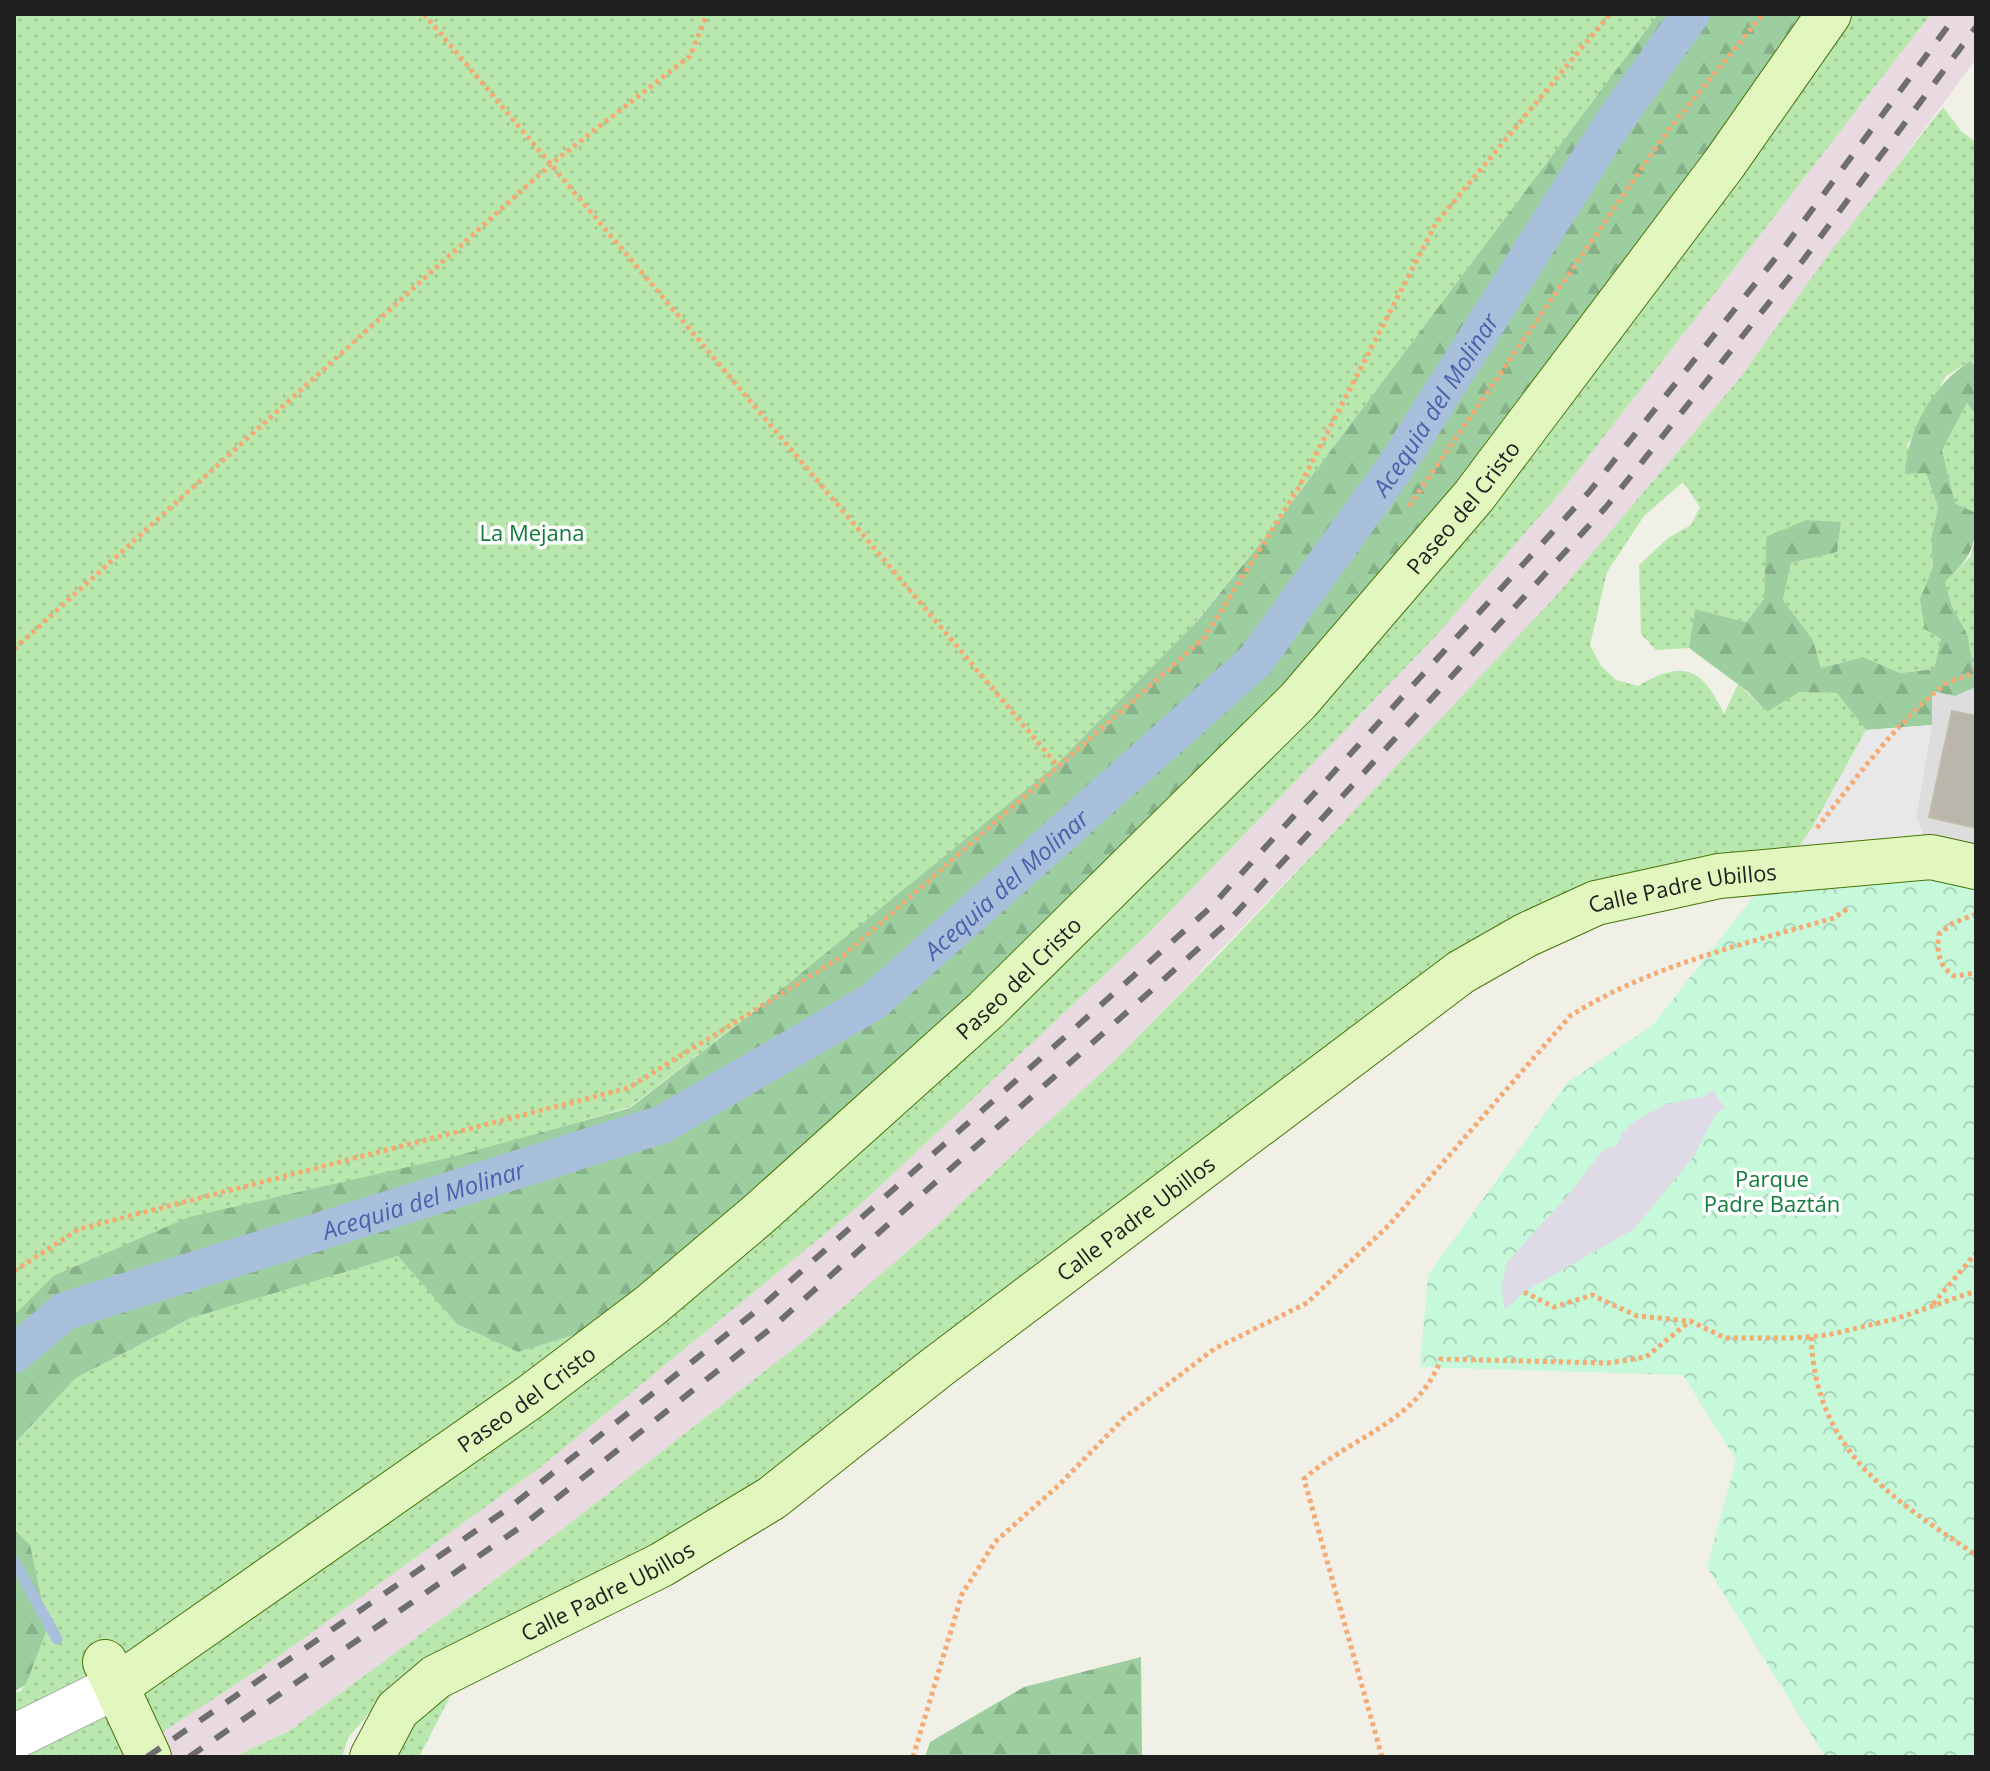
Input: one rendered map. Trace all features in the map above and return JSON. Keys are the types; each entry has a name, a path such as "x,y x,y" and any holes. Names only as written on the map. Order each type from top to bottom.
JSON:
{"street":[{"name":"Paseo del Cristo","path":"14,1737 530,1397 650,1306 760,1213 986,1010 1298,701 1474,496 1724,164 1829,14"},
{"name":"Calle Padre Ubillos","path":"372,1757 397,1710 436,1677 661,1565 772,1498 949,1359 1461,972 1526,935 1596,903 1719,876 1931,857 1976,867"},
{"path":"111,1674 149,1757"}],"path":[{"path":"424,14 1057,765"},
{"path":"14,649 551,164 690,56 707,14"},
{"path":"14,1271 79,1229 628,1088 843,956 1204,638 1299,487 1436,223 1610,14"},
{"path":"1404,512 1666,133 1763,14"},
{"path":"1783,869 1879,751 1946,683 1972,674 1976,669"},
{"path":"913,1757 962,1594 995,1542 1060,1484 1124,1418 1214,1349 1307,1303 1389,1225 1570,1016 1608,991 1665,969 1834,918 1871,892 1873,860"},
{"path":"1976,914 1953,923 1939,934 1937,949 1944,969 1954,976 1976,973"},
{"path":"1931,1306 1976,1253"},
{"path":"1524,1292 1554,1307 1592,1295 1637,1316 1690,1321 1725,1338 1811,1337 1895,1319 1976,1291"},
{"path":"1382,1757 1304,1479 1319,1465 1414,1405 1435,1375 1441,1359 1608,1363 1646,1357 1690,1321"},
{"path":"1811,1337 1813,1373 1826,1414 1852,1456 1900,1504 1976,1555"}],"shaded area":[{"path":"1931,14 1976,14 1976,59 1739,379 1555,597 1474,686 1118,1057 933,1229 806,1339 542,1545 289,1731 234,1757 124,1757 278,1657 542,1466 860,1205 1151,931 1434,638 1565,487"},
{"path":"1976,687 1976,872 1931,857 1916,817 1932,725 1932,691 1955,695"},
{"path":"1932,725 1916,817 1931,870 1785,867 1812,828 1866,730"},
{"path":"1713,1090 1725,1108 1716,1114 1694,1156 1634,1229 1524,1292 1505,1310 1501,1287 1507,1262 1570,1193 1598,1156 1607,1148 1617,1146 1622,1133 1636,1120 1667,1104 1702,1097"}],"green space":[{"name":"La Mejana","path":"14,14 1658,14 1275,525 1056,792 760,1007 630,1107 53,1276 14,1315"},
{"path":"1658,14 1820,14 1332,672 739,1206 578,1334 518,1352 457,1324 398,1256 191,1318 76,1378 14,1444 14,1315 53,1276 189,1217 456,1156 630,1108 760,1007 1056,765 1197,621 1275,525"},
{"path":"1820,14 1931,14 1565,487 1434,638 1151,931 860,1205 542,1466 278,1657 124,1757 14,1757 14,1693 21,1691 48,1627 30,1545 14,1529 14,1444 76,1378 191,1318 398,1255 457,1324 518,1352 578,1334"},
{"path":"1943,107 1961,131 1976,142 1976,367 1970,361 1946,376 1907,446 1926,473 1938,507 1931,539 1933,567 1920,599 1942,638 1934,669 1900,673 1863,657 1821,668 1813,640 1783,600 1791,563 1836,552 1841,522 1766,537 1764,599 1746,622 1695,609 1689,648 1656,650 1641,634 1639,565 1668,538 1691,525 1700,507 1683,482 1644,516 1607,572 1590,645 1601,666 1616,680 1638,686 1668,673 1690,673 1708,686 1724,714 1738,684 1767,712 1800,692 1838,693 1866,730 1812,828 1785,867 1597,899 772,1495 390,1688 348,1738 342,1757 234,1757 289,1731 542,1545 806,1339 933,1229 1118,1057 1224,949 1555,597 1739,379 1828,255"},
{"path":"1970,361 1976,367 1976,415 1967,403 1942,450 1955,503 1976,513 1975,536 1970,552 1945,582 1952,606 1968,636 1976,687 1955,696 1932,691 1932,725 1866,730 1837,693 1800,692 1767,712 1747,691 1689,648 1695,609 1746,622 1764,599 1766,537 1806,520 1841,522 1837,552 1791,563 1783,600 1813,640 1821,668 1863,657 1900,673 1934,669 1941,639 1925,629 1920,599 1933,567 1931,539 1938,507 1926,473 1905,474 1911,441 1924,410 1945,383"},
{"path":"1967,403 1976,415 1976,513 1955,503 1942,450"},
{"path":"1976,537 1976,687 1968,636 1952,606 1945,582 1970,557"},
{"name":"Parque Padre Baztán","path":"1976,872 1976,1757 1825,1757 1707,1567 1736,1460 1683,1375 1420,1367 1428,1275 1567,1083 1653,1025 1770,875"},
{"path":"14,1529 30,1545 48,1627 26,1684 14,1692"},
{"path":"1141,1657 1142,1757 925,1757 930,1742 1024,1687"},
{"path":"455,1687 419,1757 394,1757 404,1732"}],"building":[{"path":"1952,711 1976,716 1976,828 1929,817"}],"waterway":[{"name":"Acequia del Molinar","path":"14,1354 65,1311 663,1124 874,1001 1255,661 1394,469 1613,123 1691,14"},
{"path":"14,1561 57,1639"}],"railway":[{"path":"147,1757 509,1508 761,1307 1210,908 1589,492 1786,245 1957,14"},
{"path":"189,1757 522,1526 775,1325 1226,924 1606,507 1804,259 1976,27"}]}
